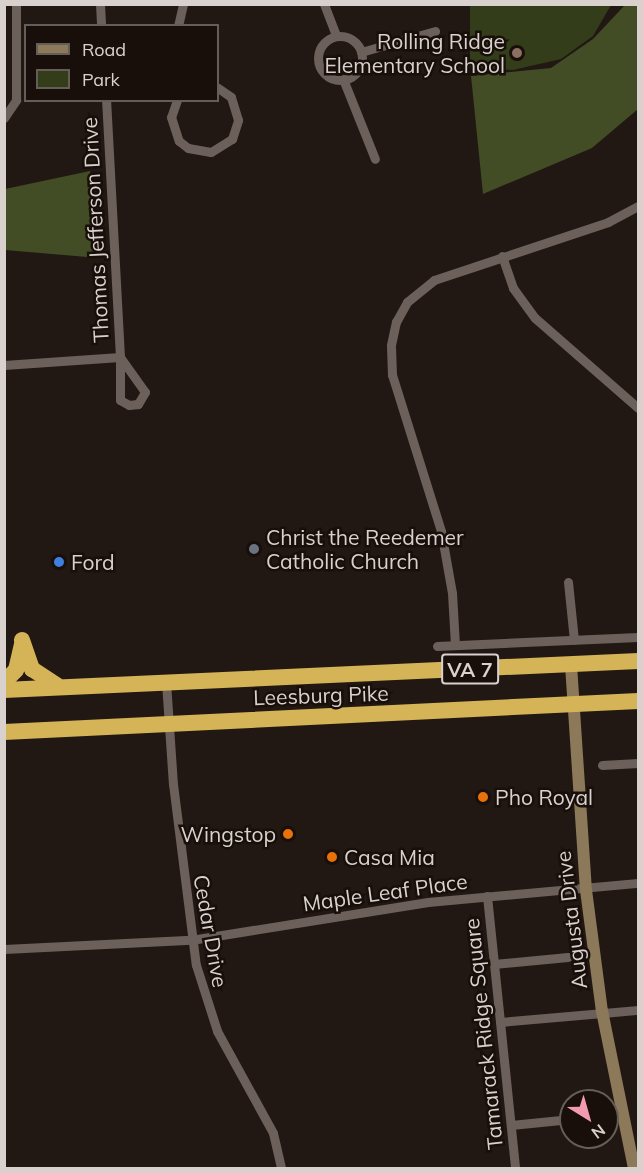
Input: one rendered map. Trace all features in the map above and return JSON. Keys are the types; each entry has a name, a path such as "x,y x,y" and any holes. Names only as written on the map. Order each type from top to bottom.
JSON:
{"highway":[{"path":"4,682 16,670 22,640 37,674 64,687"},
{"name":"Leesburg Pike","path":"4,690 639,661"},
{"name":"Leesburg Pike","path":"4,732 168,722 639,701"}],"street":[{"path":"4,118 15,105 16,4"},
{"path":"100,4 101,24"},
{"path":"178,24 183,4"},
{"path":"324,4 336,36"},
{"path":"361,52 435,31"},
{"path":"336,36 353,40 361,52 356,72 343,80 327,76 318,62 322,45 336,36"},
{"path":"343,80 375,159"},
{"path":"176,102 171,117 179,141 188,148 211,152 232,139 238,120 231,98 219,89"},
{"name":"Thomas Jefferson Drive","path":"106,102 120,357 120,400 129,405 138,404 145,392 120,357"},
{"path":"4,107 15,105"},
{"path":"455,645 448,562 392,375 391,345 401,311 424,287 502,256 608,222 638,207"},
{"path":"502,256 513,288 535,318 639,408"},
{"path":"4,365 120,357"},
{"path":"568,582 574,640"},
{"path":"437,646 639,637"},
{"name":"Augusta Drive","path":"571,665 586,890 602,1011 635,1160"},
{"name":"Cedar Drive","path":"166,682 168,722 191,940 207,1006 224,1043 265,1114 281,1168"},
{"path":"602,765 639,763"},
{"name":"Maple Leaf Place","path":"4,949 191,940 488,896 586,890 639,883"},
{"name":"Tamarack Ridge Square","path":"488,896 515,1168"},
{"path":"494,964 568,957"},
{"path":"500,1022 602,1011 639,1010"},
{"path":"511,1125 559,1120"}],"green space":[{"name":"Rolling Ridge Elementary School","path":"470,4 611,5 593,36 561,59 513,70 470,68"},
{"path":"625,5 638,5 638,109 592,148 483,194 471,76 551,68 593,39"},
{"path":"90,171 99,258 5,250 5,189"}],"place":[{"name":"Rolling Ridge Elementary School","path":"517,53"},
{"name":"Christ the Reedemer Catholic Church","path":"254,549"},
{"name":"Ford","path":"59,562"},
{"name":"Pho Royal","path":"483,797"},
{"name":"Wingstop","path":"288,834"},
{"name":"Casa Mia","path":"332,857"}]}
